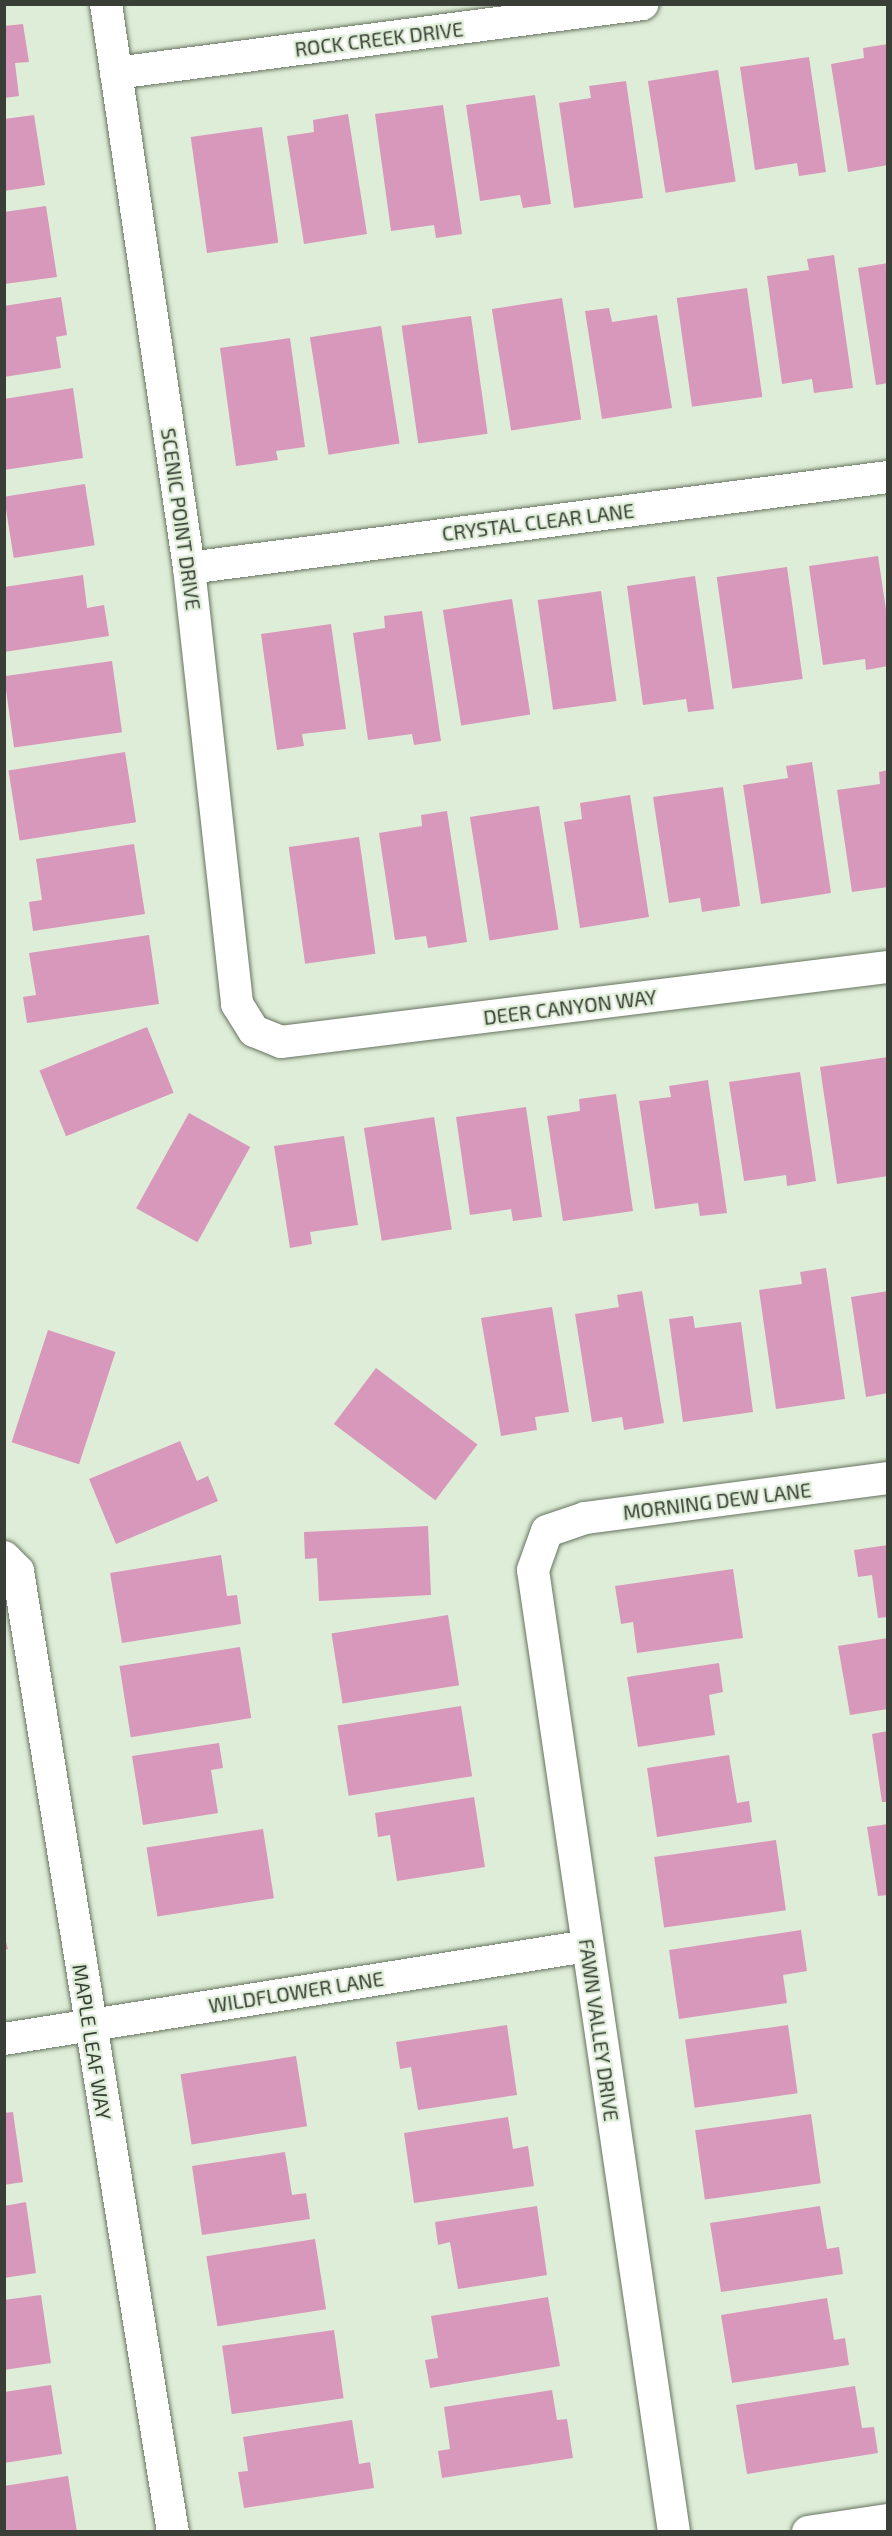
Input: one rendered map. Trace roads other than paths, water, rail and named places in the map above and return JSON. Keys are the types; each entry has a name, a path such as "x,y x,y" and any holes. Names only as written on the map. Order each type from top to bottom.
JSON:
{"street":[{"name":"SCENIC POINT DRIVE","path":"106,4 189,568 237,1004 254,1031"},
{"name":"ROCK CREEK DRIVE","path":"116,73 643,4"},
{"name":"CRYSTAL CLEAR LANE","path":"189,568 888,477"},
{"name":"DEER CANYON WAY","path":"254,1031 281,1042 888,968"},
{"name":"MORNING DEW LANE","path":"547,1531 585,1518 888,1478"},
{"name":"FAWN VALLEY DRIVE","path":"547,1531 533,1570 674,2532"},
{"name":"MAPLE LEAF WAY","path":"4,1557 18,1570 88,2025 173,2532"},
{"name":"WILDFLOWER LANE","path":"4,2039 587,1946"},
{"path":"808,2532 888,2520"}]}
